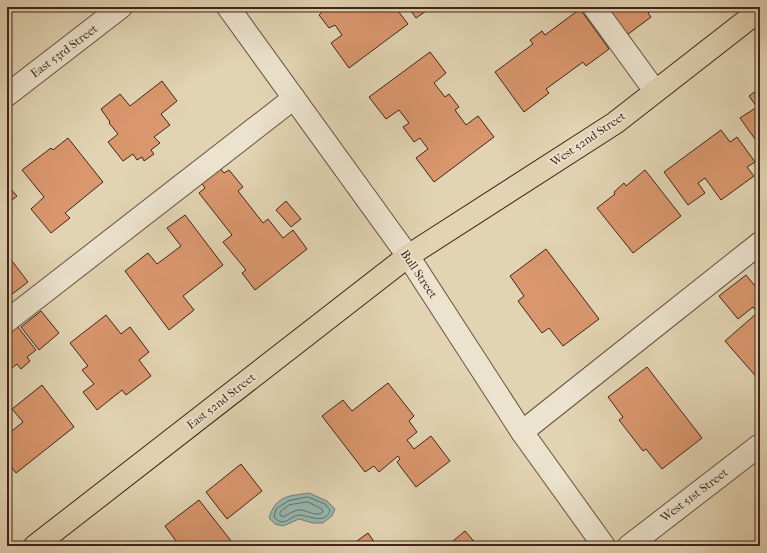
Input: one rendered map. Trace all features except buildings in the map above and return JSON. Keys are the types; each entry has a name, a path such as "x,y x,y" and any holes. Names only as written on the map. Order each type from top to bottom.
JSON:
{"main road":[{"name":"West 52nd Street","path":"408,256 615,123 760,10"},
{"name":"East 52nd Street","path":"40,545 408,256"}],"street":[{"name":"East 53rd Street","path":"7,94 121,7"},
{"name":"Bull Street","path":"228,7 408,256 522,432 604,546"},
{"path":"594,7 655,91"},
{"path":"7,321 294,98"},
{"path":"522,432 760,243"},
{"name":"West 51st Street","path":"629,546 760,445"}],"water":[{"path":"309,493 327,501 335,509 332,516 323,523 313,523 299,519 283,526 275,524 269,518 272,510 279,501 289,496"}]}
